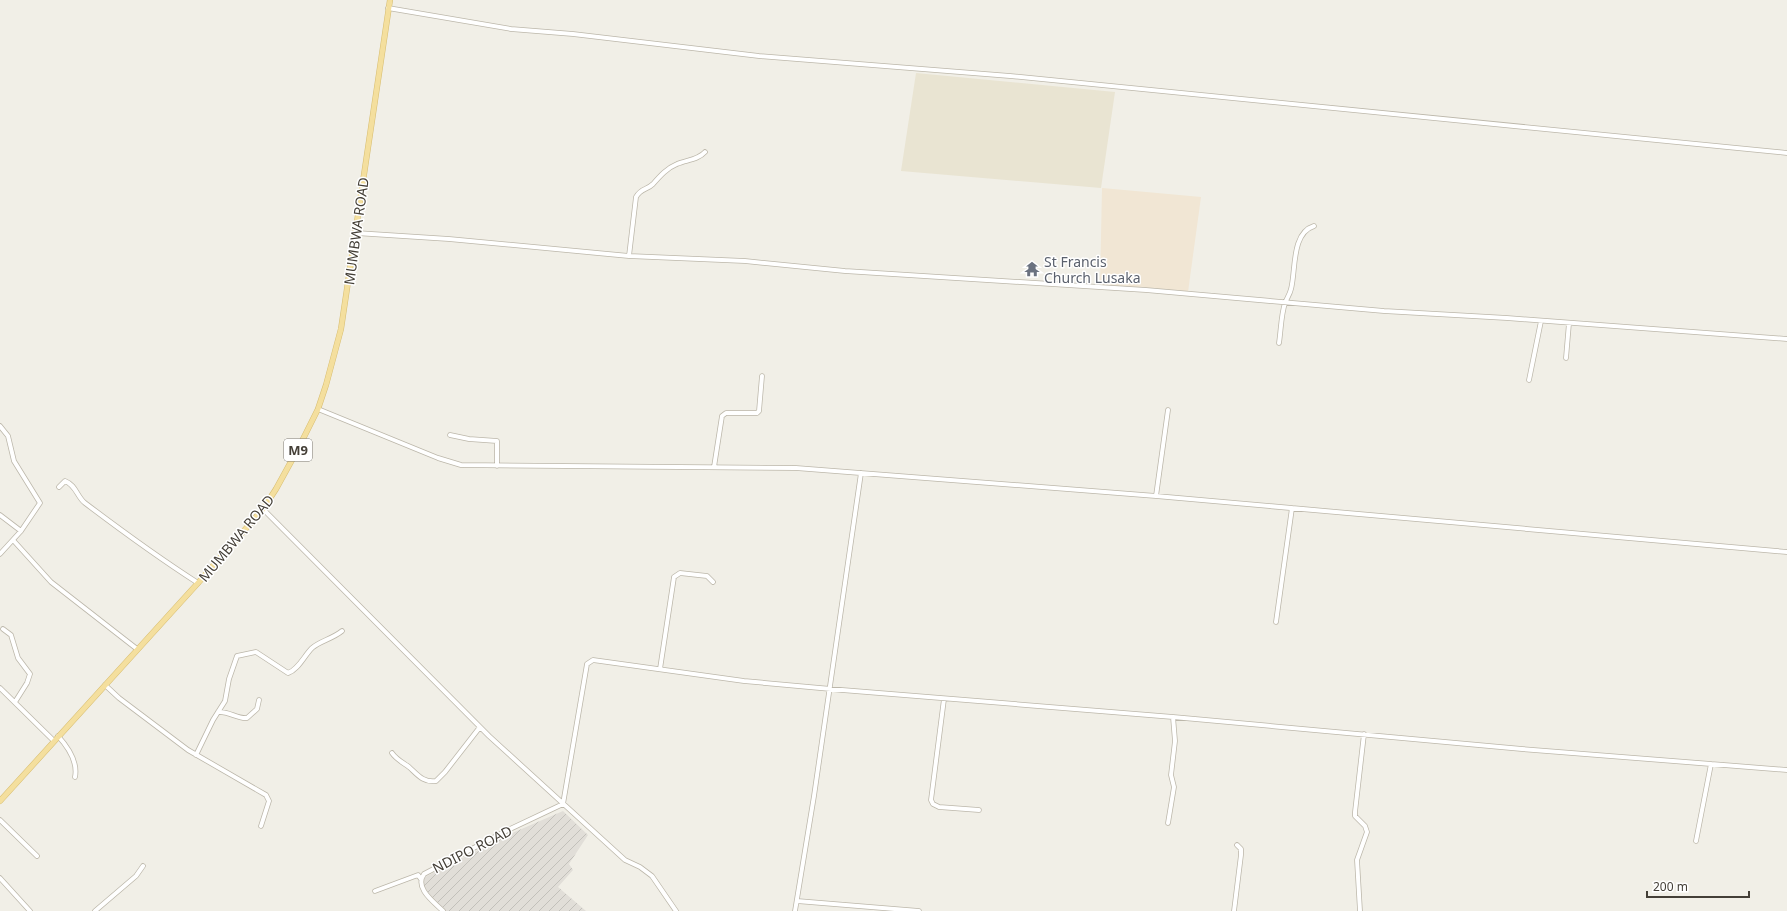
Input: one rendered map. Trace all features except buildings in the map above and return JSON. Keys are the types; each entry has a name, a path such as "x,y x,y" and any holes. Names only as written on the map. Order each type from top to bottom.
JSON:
{"main road":[{"name":"MUMBWA ROAD","path":"0,801 198,583 263,509 291,462 318,409 341,329 390,0"}],"street":[{"path":"388,8 511,29 573,34 759,56 1010,76 1787,153"},
{"path":"630,256 636,197 639,191 652,185 661,174 673,166 702,156 706,152"},
{"path":"1279,343 1285,303 1292,288 1294,260 1299,243 1307,230 1314,226"},
{"path":"356,234 449,239 630,256 745,261 845,271 1146,290 1387,311 1787,339"},
{"path":"1529,380 1541,321"},
{"path":"1566,358 1569,323"},
{"path":"714,467 722,416 726,413 757,413 759,411 762,376"},
{"path":"318,409 452,463 461,465 796,468 1156,496 1787,552"},
{"path":"1156,496 1168,410"},
{"path":"0,426 8,436 14,461 40,503 21,531 0,554"},
{"path":"450,435 469,439 497,441 497,466"},
{"path":"795,911 830,688 861,473"},
{"path":"59,487 65,480 68,482 76,490 84,502 149,551 198,583"},
{"path":"1276,622 1292,508"},
{"path":"263,509 480,727 625,860 646,871 652,876 676,911"},
{"path":"0,515 21,531"},
{"path":"13,540 51,582 137,649"},
{"path":"660,669 674,577 680,574 707,576 713,582"},
{"path":"3,629 11,635 18,658 30,674 27,683 15,702"},
{"path":"196,755 226,698 229,679 235,664 235,658 238,655 256,652 288,673 295,668 312,648 334,637 342,631"},
{"path":"564,804 588,662 593,660 744,681 944,699 1173,717 1522,749 1787,770"},
{"path":"105,684 130,706 196,755 267,797 269,801 261,826"},
{"path":"0,688 54,741"},
{"path":"944,699 931,800 933,804 939,807 979,810"},
{"path":"218,712 225,712 239,718 247,718 257,709 259,700"},
{"path":"1168,823 1174,786 1171,775 1175,741 1173,717"},
{"path":"392,753 418,776 426,780 436,781 445,772 480,727"},
{"path":"1360,911 1357,860 1367,832 1365,826 1355,816 1355,812 1364,734"},
{"path":"58,736 72,758 76,768 75,776"},
{"path":"1696,841 1711,764"},
{"name":"NDIPO ROAD","path":"443,911 423,890 421,879 424,874 432,868 564,804"},
{"path":"0,820 37,856"},
{"path":"1234,911 1241,855 1241,849 1238,845"},
{"path":"95,911 136,876 143,866"},
{"path":"374,891 418,875 421,879"},
{"path":"0,878 30,911"},
{"path":"797,901 919,911"}],"shaded area":[{"path":"916,73 1115,92 1101,188 901,171"},
{"path":"1102,188 1201,197 1188,292 1100,286"},
{"path":"563,811 588,835 569,864 573,870 558,887 586,911 444,911 425,892 422,886 423,878 510,834"}],"place":[{"name":"St Francis Church Lusaka","path":"1032,269"}]}
